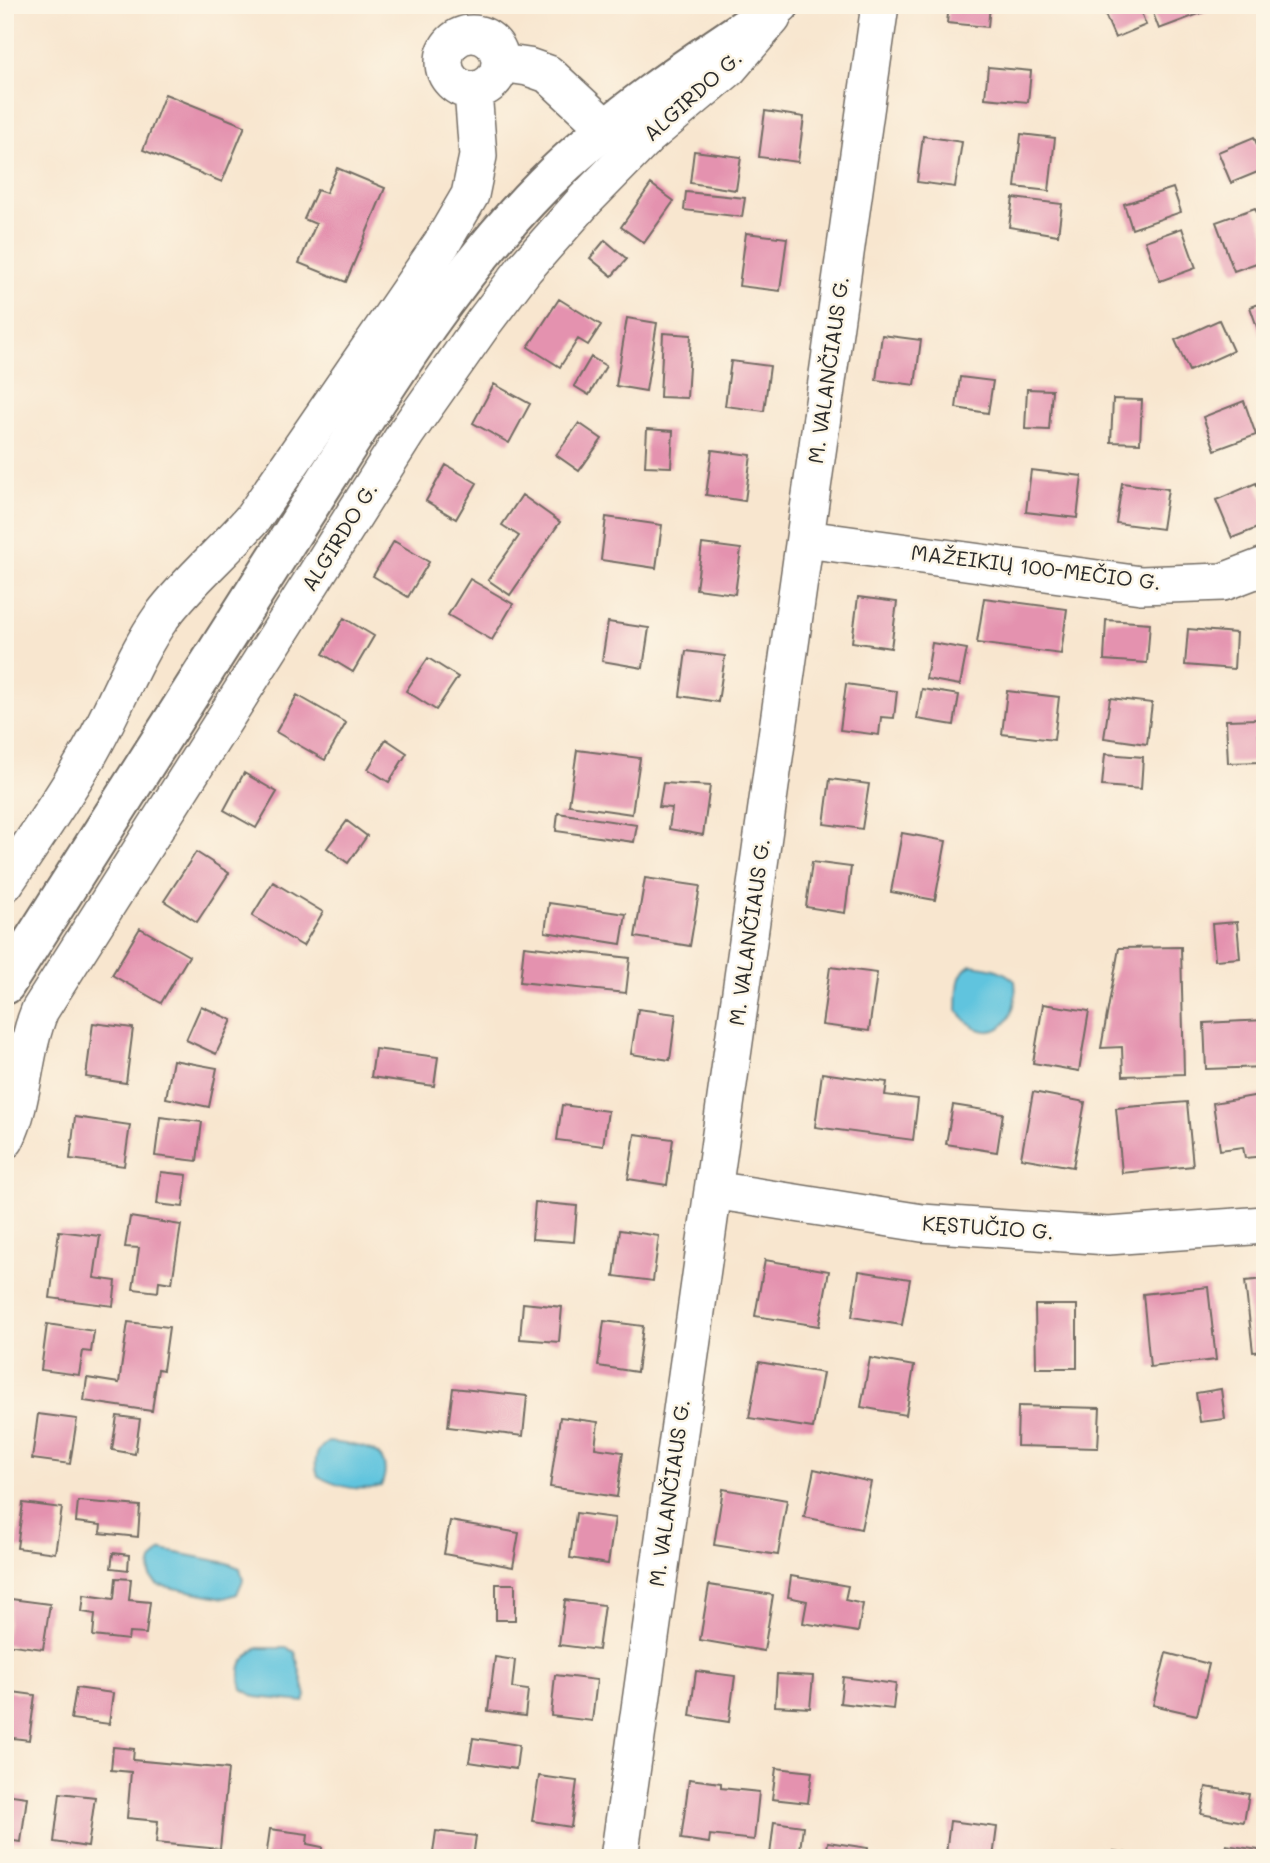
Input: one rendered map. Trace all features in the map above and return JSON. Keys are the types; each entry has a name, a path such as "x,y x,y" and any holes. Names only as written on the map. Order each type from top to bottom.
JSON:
{"main road":[{"name":"ALGIRDO G.","path":"5,985 365,419 480,256 543,186 606,128 650,93 782,5"}],"street":[{"name":"ALGIRDO G.","path":"5,1140 16,1113 30,1034 40,1010 406,433 492,311 576,209 648,136 729,68 782,5"},
{"name":"M. VALANČIAUS G.","path":"618,1858 880,5"},
{"path":"459,20 489,39 500,54 501,63 489,86 473,91 456,86 445,72 444,61 459,20"},
{"path":"501,63 528,66 548,74 606,128"},
{"path":"5,883 85,762 130,671 160,618 183,589 253,518 442,243 470,195 476,172 478,156 473,91"},
{"name":"MAŽEIKIŲ 100-MEČIO G.","path":"806,540 1141,584 1223,582 1265,566"},
{"name":"KĘSTUČIO G.","path":"713,1190 922,1223 1108,1236 1265,1225"}],"water":[{"path":"971,965 995,969 1015,981 1012,1010 1000,1028 980,1030 957,1010 960,979 962,973"},
{"path":"328,1442 361,1447 379,1455 384,1463 385,1473 381,1486 365,1489 349,1487 318,1476 316,1456"},
{"path":"162,1550 240,1568 243,1580 237,1594 225,1598 158,1585 150,1577 150,1568"},
{"path":"258,1648 287,1648 295,1652 306,1696 304,1702 256,1697 242,1689 241,1665 247,1656"}],"building":[{"path":"949,5 990,5 988,27 947,23"},
{"path":"1101,5 1138,5 1146,25 1115,38"},
{"path":"1150,5 1205,5 1207,11 1159,29"},
{"path":"988,67 1031,71 1028,102 985,98"},
{"path":"165,94 245,126 222,182 143,150"},
{"path":"765,111 804,117 798,162 759,157"},
{"path":"1021,134 1055,138 1049,191 1015,187"},
{"path":"923,136 962,142 955,187 917,182"},
{"path":"1254,137 1265,169 1231,183 1218,152"},
{"path":"694,151 741,157 736,190 690,183"},
{"path":"337,168 385,188 346,282 299,263 316,224 304,219 317,190 326,193"},
{"path":"651,184 674,201 644,243 621,227"},
{"path":"1173,188 1181,212 1132,229 1124,204"},
{"path":"686,192 745,198 742,217 684,210"},
{"path":"1013,198 1062,204 1058,235 1009,227"},
{"path":"1255,208 1265,233 1265,260 1234,271 1216,222"},
{"path":"1182,228 1196,268 1160,281 1145,241"},
{"path":"746,233 787,238 780,291 739,286"},
{"path":"605,240 627,259 612,276 590,258"},
{"path":"559,299 601,325 588,345 578,339 560,367 528,347"},
{"path":"1265,302 1265,347 1264,347 1250,307"},
{"path":"627,318 657,323 646,391 616,386"},
{"path":"1219,320 1233,351 1189,371 1175,340"},
{"path":"663,333 691,335 687,398 660,397"},
{"path":"882,335 921,340 915,385 876,380"},
{"path":"591,357 606,366 589,395 574,386"},
{"path":"731,361 770,366 764,411 725,406"},
{"path":"960,377 993,381 988,413 956,408"},
{"path":"494,384 530,404 509,443 473,423"},
{"path":"1027,389 1052,390 1049,430 1025,429"},
{"path":"1113,399 1142,400 1140,443 1111,442"},
{"path":"1244,401 1256,435 1215,450 1203,417"},
{"path":"579,423 602,439 579,471 556,455"},
{"path":"647,429 673,431 671,467 645,466"},
{"path":"712,450 751,455 745,501 706,495"},
{"path":"446,465 477,483 456,519 426,501"},
{"path":"1031,470 1082,476 1077,518 1026,512"},
{"path":"1122,483 1168,489 1162,529 1116,523"},
{"path":"1256,483 1265,503 1265,525 1232,538 1216,500"},
{"path":"522,495 560,522 510,595 488,580 519,536 502,525"},
{"path":"606,517 662,525 656,568 601,560"},
{"path":"394,541 429,562 408,597 373,576"},
{"path":"702,544 741,549 735,594 696,589"},
{"path":"470,579 513,604 492,640 448,615"},
{"path":"858,597 897,602 891,648 852,642"},
{"path":"984,598 1067,609 1061,654 977,643"},
{"path":"344,618 374,636 353,672 323,654"},
{"path":"1106,620 1150,623 1147,663 1104,660"},
{"path":"608,622 649,628 643,668 602,661"},
{"path":"1188,629 1236,633 1234,669 1185,665"},
{"path":"932,643 967,649 960,685 926,679"},
{"path":"686,651 725,656 718,702 680,696"},
{"path":"428,658 458,677 436,710 406,691"},
{"path":"846,684 897,691 894,718 881,717 879,735 840,730"},
{"path":"922,689 959,695 954,725 917,719"},
{"path":"1007,691 1059,697 1054,740 1002,734"},
{"path":"297,695 346,723 325,760 276,732"},
{"path":"1110,698 1152,703 1147,744 1104,738"},
{"path":"1258,719 1260,762 1228,763 1226,720"},
{"path":"386,739 407,753 389,782 368,769"},
{"path":"577,750 640,758 632,814 569,805"},
{"path":"1105,754 1143,757 1141,789 1102,786"},
{"path":"244,773 277,792 256,828 224,810"},
{"path":"830,779 869,784 862,829 824,824"},
{"path":"663,783 710,786 703,835 669,829 672,808 659,807"},
{"path":"558,813 637,825 634,842 556,831"},
{"path":"347,821 367,836 348,863 327,848"},
{"path":"902,833 946,841 935,900 891,892"},
{"path":"196,852 229,873 197,922 164,901"},
{"path":"812,862 851,867 845,913 806,907"},
{"path":"645,878 700,886 690,946 635,937"},
{"path":"273,882 323,912 303,946 252,916"},
{"path":"549,903 626,914 621,944 545,932"},
{"path":"1237,922 1240,958 1215,960 1212,924"},
{"path":"140,928 189,956 161,1003 112,975"},
{"path":"524,946 630,958 626,993 520,982"},
{"path":"1181,947 1184,1074 1123,1076 1122,1047 1101,1048 1119,948"},
{"path":"830,967 877,973 869,1031 822,1025"},
{"path":"1043,1004 1089,1011 1079,1071 1033,1063"},
{"path":"201,1006 232,1020 216,1054 186,1040"},
{"path":"638,1009 676,1014 670,1060 631,1054"},
{"path":"1265,1020 1265,1067 1206,1069 1204,1023"},
{"path":"93,1023 133,1028 126,1083 86,1077"},
{"path":"375,1049 438,1057 434,1086 371,1077"},
{"path":"173,1060 217,1068 209,1107 166,1098"},
{"path":"822,1073 887,1082 885,1095 918,1099 913,1140 815,1127"},
{"path":"1033,1092 1085,1102 1073,1167 1021,1158"},
{"path":"1265,1094 1265,1156 1245,1158 1243,1147 1220,1150 1213,1103"},
{"path":"1187,1102 1193,1166 1122,1173 1116,1108"},
{"path":"562,1105 608,1111 603,1146 557,1140"},
{"path":"953,1105 1003,1113 997,1152 946,1144"},
{"path":"75,1117 130,1125 124,1166 70,1159"},
{"path":"160,1117 202,1122 197,1161 155,1156"},
{"path":"635,1134 673,1139 667,1185 628,1179"},
{"path":"161,1172 187,1175 183,1207 157,1204"},
{"path":"535,1202 577,1206 574,1242 532,1239"},
{"path":"130,1217 181,1225 172,1283 159,1281 158,1292 133,1289 139,1248 125,1247"},
{"path":"620,1230 659,1236 653,1281 614,1276"},
{"path":"59,1231 100,1236 94,1278 116,1281 113,1306 50,1298"},
{"path":"765,1260 829,1271 819,1326 755,1316"},
{"path":"859,1271 910,1279 902,1325 852,1317"},
{"path":"1265,1279 1265,1351 1253,1352 1245,1281"},
{"path":"1208,1287 1216,1360 1150,1367 1143,1294"},
{"path":"523,1303 562,1307 559,1342 520,1339"},
{"path":"1035,1305 1077,1305 1077,1368 1036,1368"},
{"path":"604,1321 643,1326 637,1372 598,1366"},
{"path":"128,1322 169,1327 163,1370 158,1369 152,1411 84,1401 87,1378 119,1383"},
{"path":"47,1324 94,1331 91,1352 83,1351 79,1375 41,1370"},
{"path":"870,1358 914,1366 906,1415 861,1407"},
{"path":"759,1362 823,1373 813,1428 749,1418"},
{"path":"453,1388 527,1396 523,1436 448,1427"},
{"path":"1221,1389 1225,1419 1200,1422 1196,1393"},
{"path":"1018,1406 1100,1408 1098,1448 1017,1446"},
{"path":"38,1414 77,1419 70,1464 32,1459"},
{"path":"117,1416 140,1419 135,1454 112,1450"},
{"path":"560,1417 598,1422 595,1448 623,1452 617,1497 550,1487"},
{"path":"814,1469 871,1482 861,1529 804,1517"},
{"path":"723,1489 787,1500 778,1555 714,1545"},
{"path":"78,1501 140,1506 138,1537 100,1533 101,1525 76,1522"},
{"path":"23,1503 62,1508 55,1553 17,1548"},
{"path":"576,1513 615,1518 608,1564 570,1558"},
{"path":"450,1521 519,1533 513,1567 444,1554"},
{"path":"113,1553 129,1555 128,1570 111,1568"},
{"path":"791,1576 848,1586 845,1600 863,1604 858,1632 803,1623 807,1601 788,1597"},
{"path":"116,1578 131,1579 129,1600 150,1602 146,1634 129,1633 128,1640 93,1636 95,1614 82,1612 84,1595 114,1599"},
{"path":"496,1584 515,1584 515,1620 496,1620"},
{"path":"709,1585 773,1595 764,1651 700,1640"},
{"path":"11,1599 50,1604 43,1649 5,1644"},
{"path":"565,1600 604,1605 598,1650 559,1645"},
{"path":"1166,1653 1209,1664 1197,1715 1153,1705"},
{"path":"495,1657 515,1660 512,1688 528,1690 525,1716 488,1711"},
{"path":"696,1671 735,1676 729,1722 690,1716"},
{"path":"777,1674 813,1676 810,1708 775,1706"},
{"path":"555,1675 597,1680 592,1721 551,1716"},
{"path":"843,1677 896,1684 893,1709 840,1703"},
{"path":"76,1688 113,1693 109,1724 71,1719"},
{"path":"5,1691 35,1695 29,1740 5,1737"},
{"path":"473,1738 519,1745 516,1769 469,1762"},
{"path":"113,1747 134,1749 133,1760 228,1769 220,1849 156,1843 158,1821 127,1818 131,1772 111,1770"},
{"path":"776,1768 812,1772 808,1803 772,1799"},
{"path":"539,1776 577,1781 571,1827 532,1821"},
{"path":"689,1779 721,1783 721,1788 759,1792 754,1840 710,1835 709,1843 681,1839"},
{"path":"1206,1787 1249,1794 1244,1822 1201,1814"},
{"path":"60,1793 95,1797 88,1847 54,1842"},
{"path":"5,1794 27,1797 21,1842 5,1840"},
{"path":"950,1821 997,1827 993,1858 946,1854"},
{"path":"774,1822 803,1826 799,1858 770,1855"},
{"path":"270,1829 308,1834 307,1844 322,1847 321,1858 266,1858"},
{"path":"436,1831 476,1836 473,1858 433,1853"},
{"path":"828,1842 868,1848 867,1858 826,1858"},
{"path":"1226,1845 1259,1850 1258,1858 1225,1858"},
{"path":"1114,1851 1147,1856 1147,1858 1113,1858"}]}
